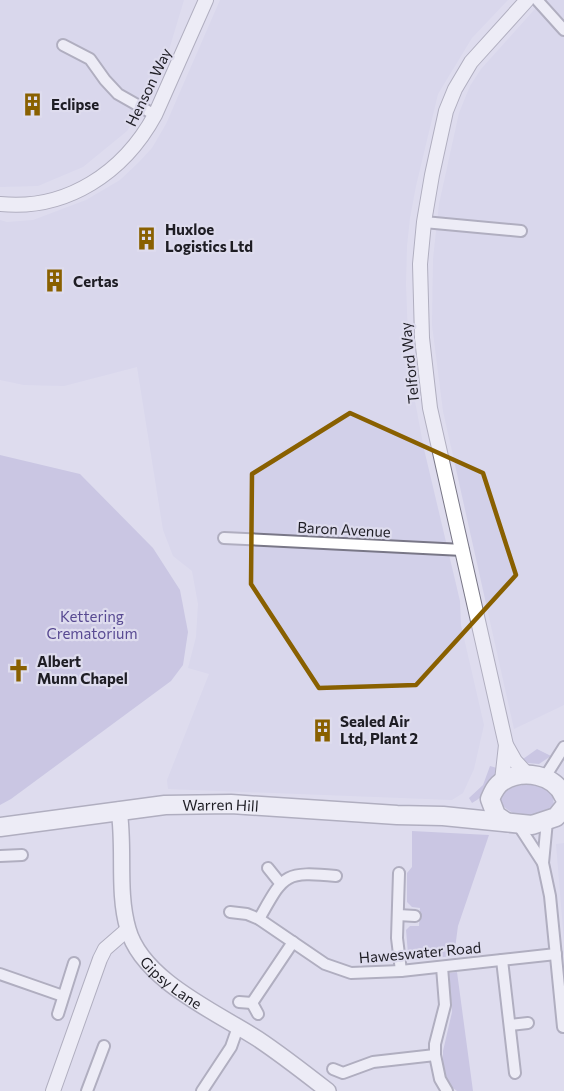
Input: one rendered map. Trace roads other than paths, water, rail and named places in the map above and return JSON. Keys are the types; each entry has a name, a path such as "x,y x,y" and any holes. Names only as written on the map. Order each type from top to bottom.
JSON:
{"main road":[{"path":"515,776 536,776 564,801 556,817 547,821 532,825 512,822 496,815 490,800 495,788 502,781 515,776"},
{"name":"Warren Hill","path":"443,816 474,809 490,800"},
{"name":"Warren Hill","path":"0,827 165,805 231,804 512,822"},
{"name":"Gipsy Lane","path":"118,810 122,836 123,895 128,929 142,956 157,975 296,1065 328,1091"}],"street":[{"name":"Henson Way","path":"0,204 33,204 51,200 90,184 123,160 136,146 155,115 206,0"},
{"name":"Telford Way","path":"527,0 471,62 455,88 446,111 424,222 420,264 420,304 428,391 437,444 506,745 515,761 536,776"},
{"path":"537,0 564,30"},
{"path":"63,45 90,59 118,94 155,115"},
{"path":"424,222 521,231"},
{"name":"Baron Avenue","path":"224,538 463,550"},
{"name":"Telford Way","path":"502,781 506,745"},
{"path":"536,776 564,747"},
{"path":"547,821 543,863 550,896 563,1027"},
{"path":"512,822 543,863"},
{"path":"0,856 22,855"},
{"path":"268,868 280,883"},
{"path":"259,919 280,883 294,876 310,873 336,876"},
{"path":"399,873 397,938 400,971"},
{"name":"Haweswater Road","path":"230,912 247,914 259,919 326,964 351,973 400,971 556,954"},
{"path":"398,915 415,916"},
{"path":"53,1091 100,959 105,949 128,929"},
{"path":"252,1003 293,942"},
{"path":"502,960 515,1073"},
{"path":"58,1014 74,963"},
{"path":"442,967 445,1005 435,1044 435,1055 440,1079 447,1091"},
{"path":"0,974 63,996"},
{"path":"239,1002 252,1003"},
{"path":"252,1003 258,1014"},
{"path":"510,1025 528,1023"},
{"path":"202,1091 231,1047 238,1027"},
{"path":"87,1091 104,1046"},
{"path":"349,1084 338,1071 373,1062 435,1055"}],"place":[{"name":"Eclipse","path":"33,104"},
{"name":"Huxloe Logistics Ltd","path":"147,238"},
{"name":"Certas","path":"55,281"},
{"name":"Albert Munn Chapel","path":"19,670"},
{"name":"Sealed Air Ltd, Plant 2","path":"322,730"}],"park label":[{"name":"Kettering Crematorium","path":"92,624"}]}
